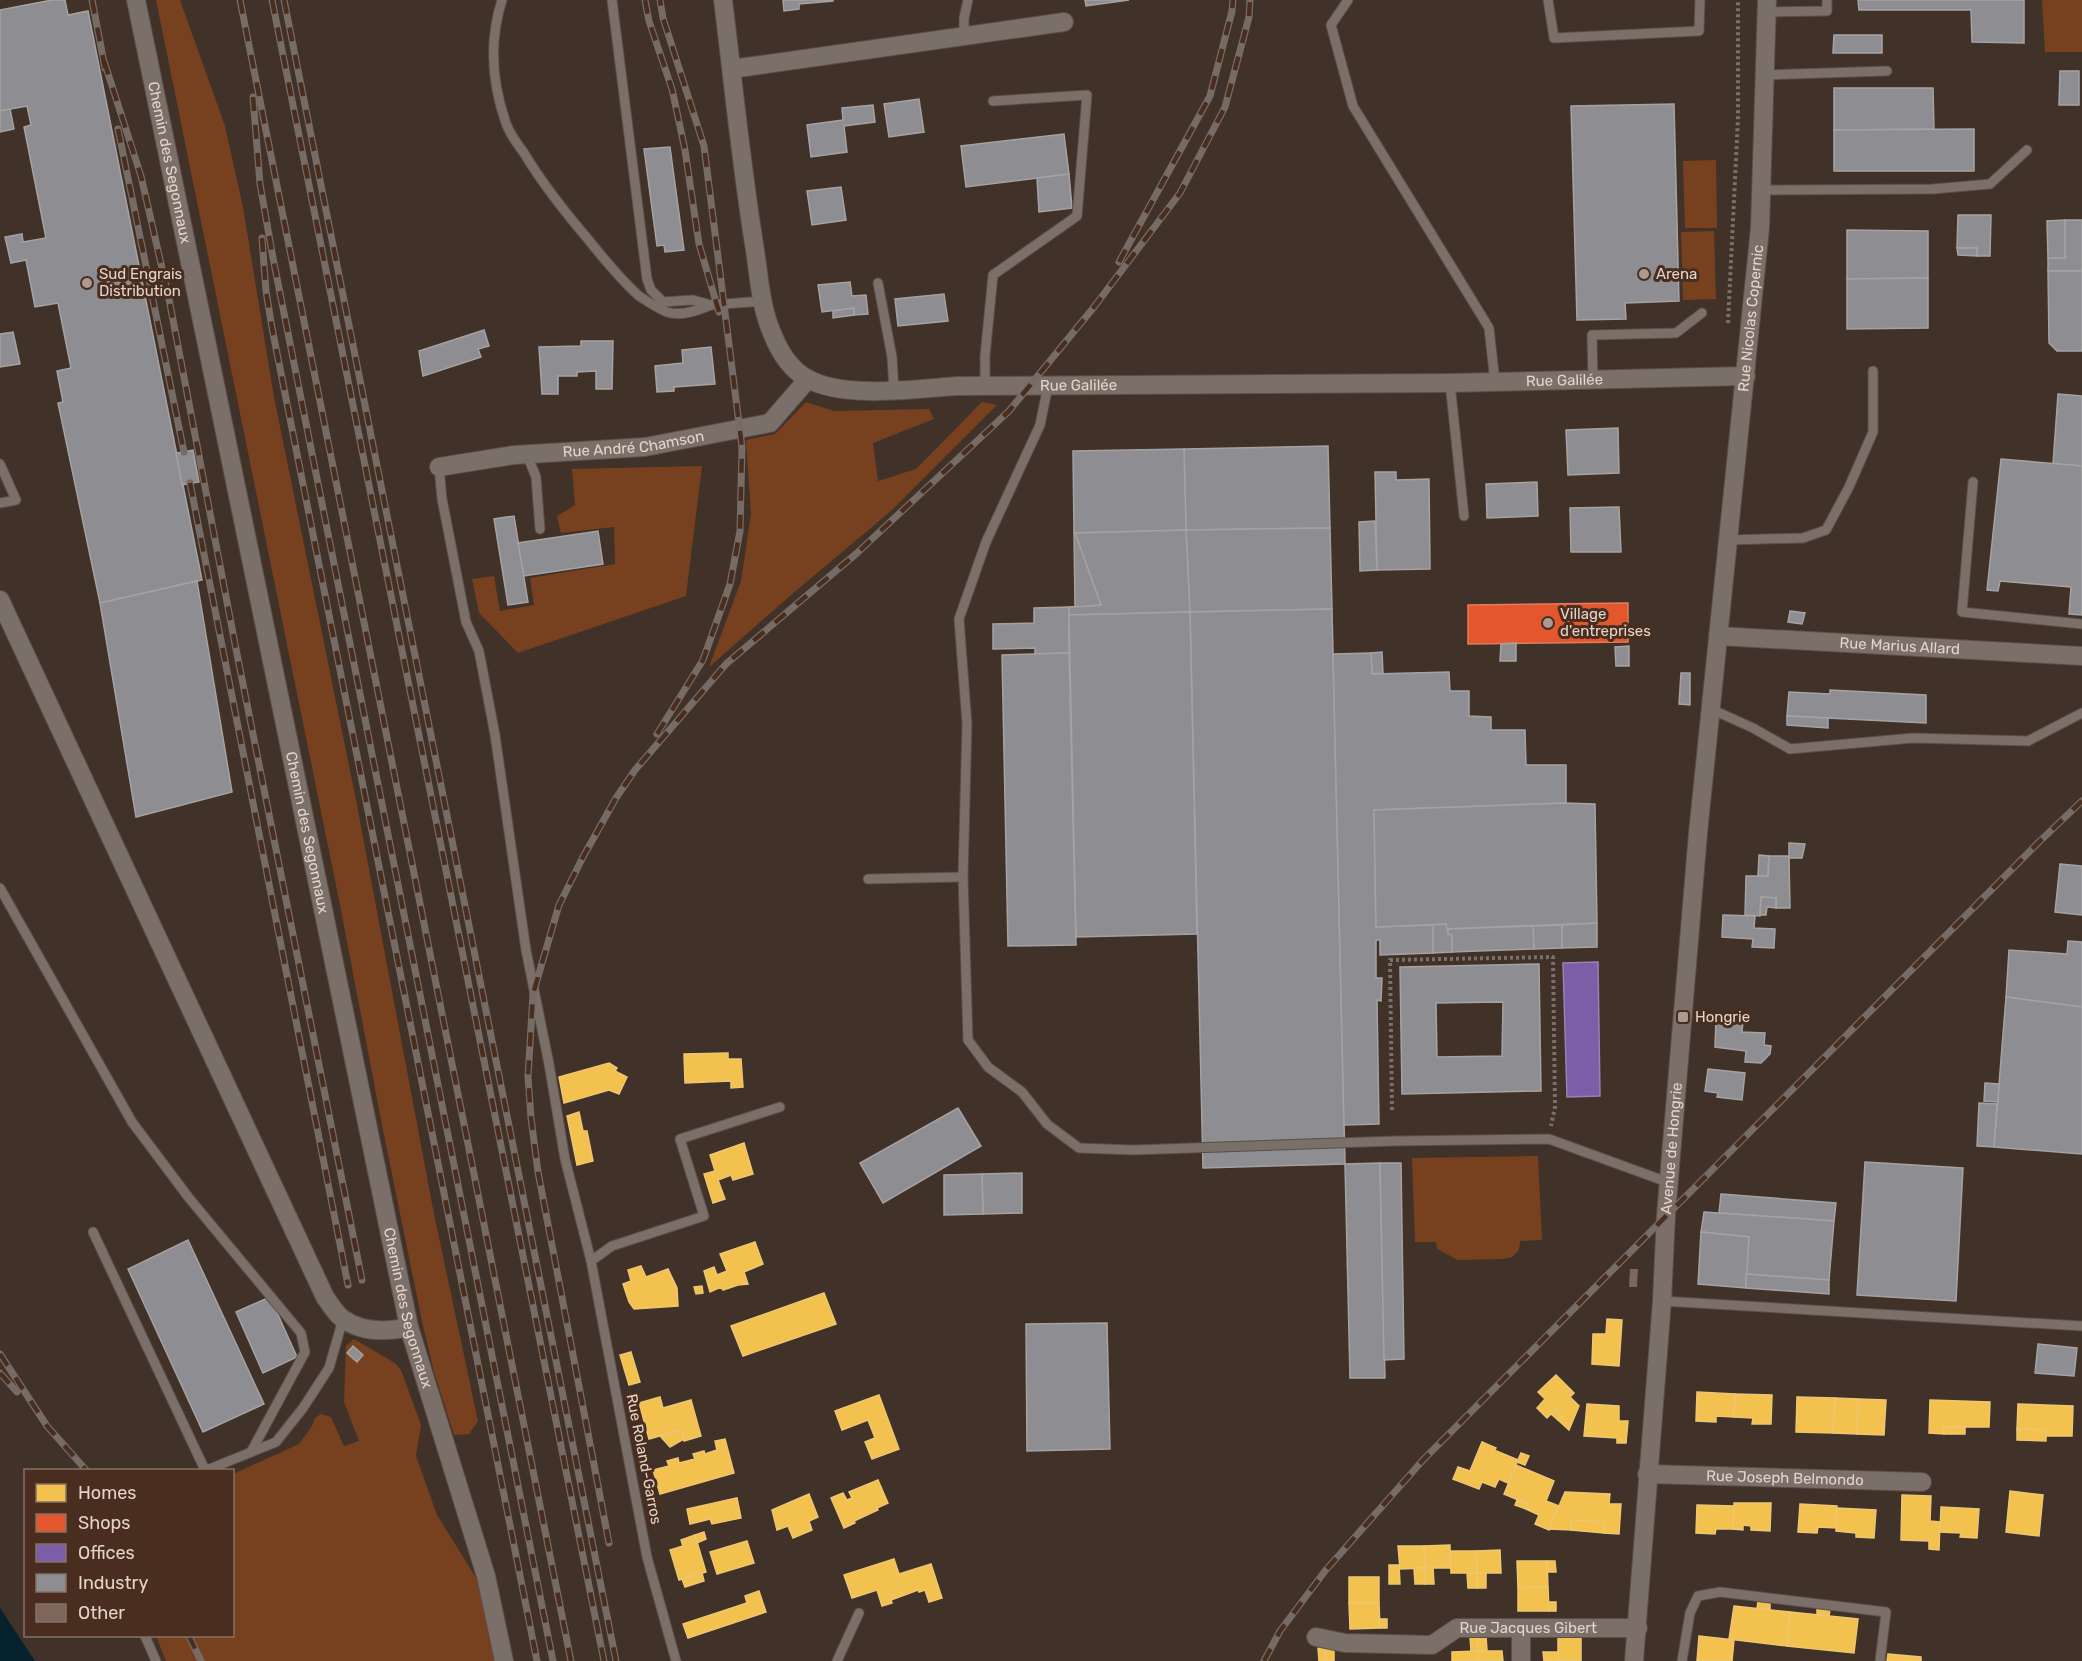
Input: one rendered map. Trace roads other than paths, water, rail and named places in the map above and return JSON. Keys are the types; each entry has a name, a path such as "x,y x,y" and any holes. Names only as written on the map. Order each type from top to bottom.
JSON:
{"street":[{"name":"Chemin des Segonnaux","path":"136,0 409,1327 486,1576 504,1661"},
{"name":"Rue Galilée","path":"723,0 745,188 771,333 794,369 808,379 826,386 848,390 894,390 986,386 1450,383 1746,376"},
{"name":"Rue Nicolas Copernic","path":"1718,636 1760,228 1766,6"},
{"path":"732,69 1064,22"},
{"name":"Rue André Chamson","path":"439,467 527,454 645,447 770,423 808,379"},
{"path":"0,600 325,1297 343,1319 371,1331 409,1327"},
{"name":"Rue Marius Allard","path":"1718,636 2082,656"},
{"name":"Avenue de Hongrie","path":"1634,1661 1662,1300 1666,1215 1718,636"},
{"name":"Rue Joseph Belmondo","path":"1647,1474 1922,1482"},
{"name":"Rue Jacques Gibert","path":"1316,1637 1345,1643 1432,1645 1457,1628 1638,1628"},
{"path":"1521,1628 1521,1661"}],"lane":[{"path":"502,0 496,18 493,54 498,90 508,127 533,168 566,213 607,262 639,295 654,306 670,313 695,312 711,305 764,301"},
{"path":"612,0 647,279 651,290 663,302 693,300 711,305"},
{"path":"964,35 964,18 968,0"},
{"path":"1348,0 1331,25 1353,106 1490,328 1495,382"},
{"path":"1548,0 1554,38 1699,31 1700,0"},
{"path":"1766,6 1827,10 1827,0"},
{"path":"1765,75 1887,71"},
{"path":"986,386 985,356 993,275 1077,216 1087,95 993,101"},
{"path":"1761,190 1933,189 1990,184 2027,150"},
{"path":"878,283 892,357 894,390"},
{"path":"1593,380 1592,335 1676,333 1702,313"},
{"path":"1728,540 1803,538 1826,530 1849,487 1872,432 1873,370"},
{"path":"1450,383 1464,516"},
{"path":"1048,386 1040,425 986,542 959,619 967,724 963,877 968,1040 988,1067 1022,1092 1047,1124 1079,1148 1133,1150 1549,1138 1670,1183"},
{"path":"527,454 536,477 540,529"},
{"path":"0,464 16,500 0,503"},
{"name":"Rue Roland-Garros","path":"439,467 442,499 466,622 479,651 495,735 528,962 549,1064 565,1159 591,1261 647,1557 676,1661"},
{"path":"1973,482 1962,612 2082,624"},
{"path":"1710,709 1753,728 1790,749 1913,738 2028,741 2082,713"},
{"path":"868,879 963,877"},
{"path":"0,888 132,1122 189,1198 301,1333 305,1352 251,1452"},
{"path":"591,1261 612,1246 704,1216 680,1139 780,1107"},
{"path":"93,1232 206,1469"},
{"path":"1662,1300 2082,1326"},
{"path":"208,1469 276,1442 303,1408 329,1368 343,1319"},
{"path":"1682,1661 1690,1613 1698,1596 1720,1593 1886,1612 1880,1661"},
{"path":"837,1661 859,1613"},
{"path":"146,1637 156,1661"}],"water":[{"path":"0,1608 35,1661 0,1661"}],"railway":[{"path":"92,0 105,68"},
{"path":"240,0 571,1661"},
{"path":"272,0 604,1661"},
{"path":"284,0 616,1661"},
{"path":"645,0 649,21 672,89 685,150 699,244 719,312"},
{"path":"657,734 703,660 730,584 740,531 742,447 704,146 663,18 660,0"},
{"path":"1119,262 1210,96 1233,0"},
{"path":"609,1543 538,1172 531,1118 528,1077 533,994 559,905 616,798 635,770 726,664 857,553 1009,411 1094,307 1180,193 1225,107 1249,17 1250,0"},
{"path":"104,61 141,176 169,299 236,649 362,1280"},
{"path":"253,97 260,184 273,258 553,1661"},
{"path":"118,129 184,452"},
{"path":"262,238 266,291 272,328 537,1661"},
{"path":"190,483 348,1285"},
{"path":"1264,1661 1280,1631 1325,1571 1423,1460 2082,801"},
{"path":"0,1354 47,1426 85,1469"},
{"path":"0,1373 17,1392"},
{"path":"189,1637 201,1661"}],"place":[{"name":"Arena","path":"1644,274"},
{"name":"Sud Engrais Distribution","path":"87,283"},
{"name":"Village d'entreprises","path":"1548,623"},
{"name":"Hongrie","path":"1683,1017"}]}
